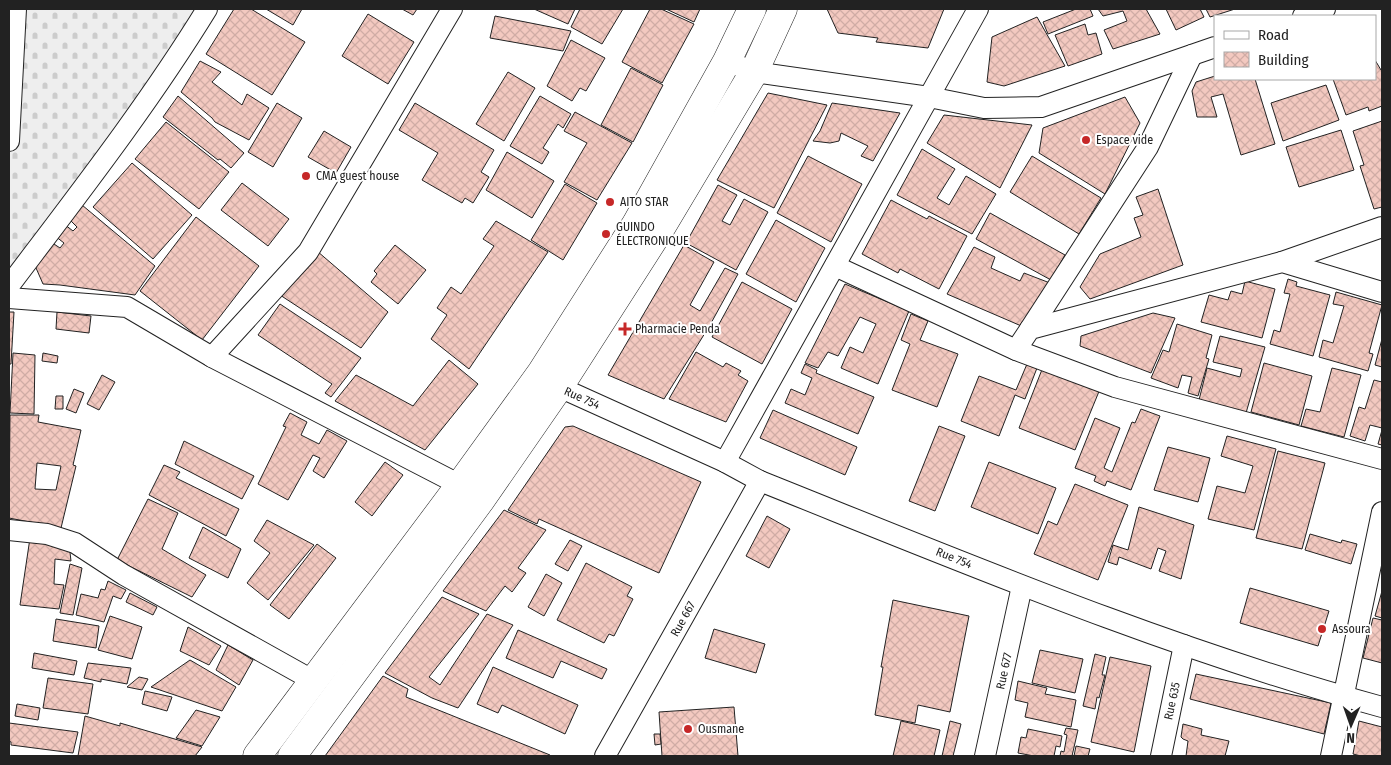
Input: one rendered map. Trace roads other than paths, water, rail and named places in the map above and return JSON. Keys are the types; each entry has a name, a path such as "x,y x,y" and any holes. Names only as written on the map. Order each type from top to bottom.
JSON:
{"main road":[{"path":"292,756 480,501 550,380 726,61 752,9"},
{"path":"257,756 460,485 550,380 659,231 754,72 783,9"}],"street":[{"path":"9,141 16,9"},
{"path":"9,286 86,184 207,9"},
{"path":"212,357 308,252 452,9"},
{"path":"726,462 978,9"},
{"path":"1306,15 1325,9"},
{"path":"726,61 754,72 929,97 984,108 1041,107 1214,47"},
{"path":"1016,350 1148,147 1192,55"},
{"path":"1030,329 1282,262 1382,227"},
{"path":"1282,262 1382,292"},
{"path":"835,266 1016,350 1115,387 1382,459"},
{"path":"9,298 127,307 212,357 460,485"},
{"name":"Rue 754","path":"550,380 726,462 760,481 1022,586 1184,645 1344,697 1382,707"},
{"name":"Rue 667","path":"605,756 760,481"},
{"path":"1331,756 1382,512"},
{"path":"9,530 47,534 75,543 124,576 314,681"},
{"name":"Rue 677","path":"986,756 1022,586"},
{"name":"Rue 635","path":"1161,756 1184,645"}],"place":[{"name":"Espace vide","path":"1086,140"},
{"name":"CMA guest house","path":"306,176"},
{"name":"AITO STAR","path":"610,202"},
{"name":"GUINDO ÉLECTRONIQUE","path":"606,234"},
{"name":"Pharmacie Penda","path":"625,329"},
{"name":"Assoura","path":"1322,629"},
{"name":"Ousmane","path":"688,729"}]}
